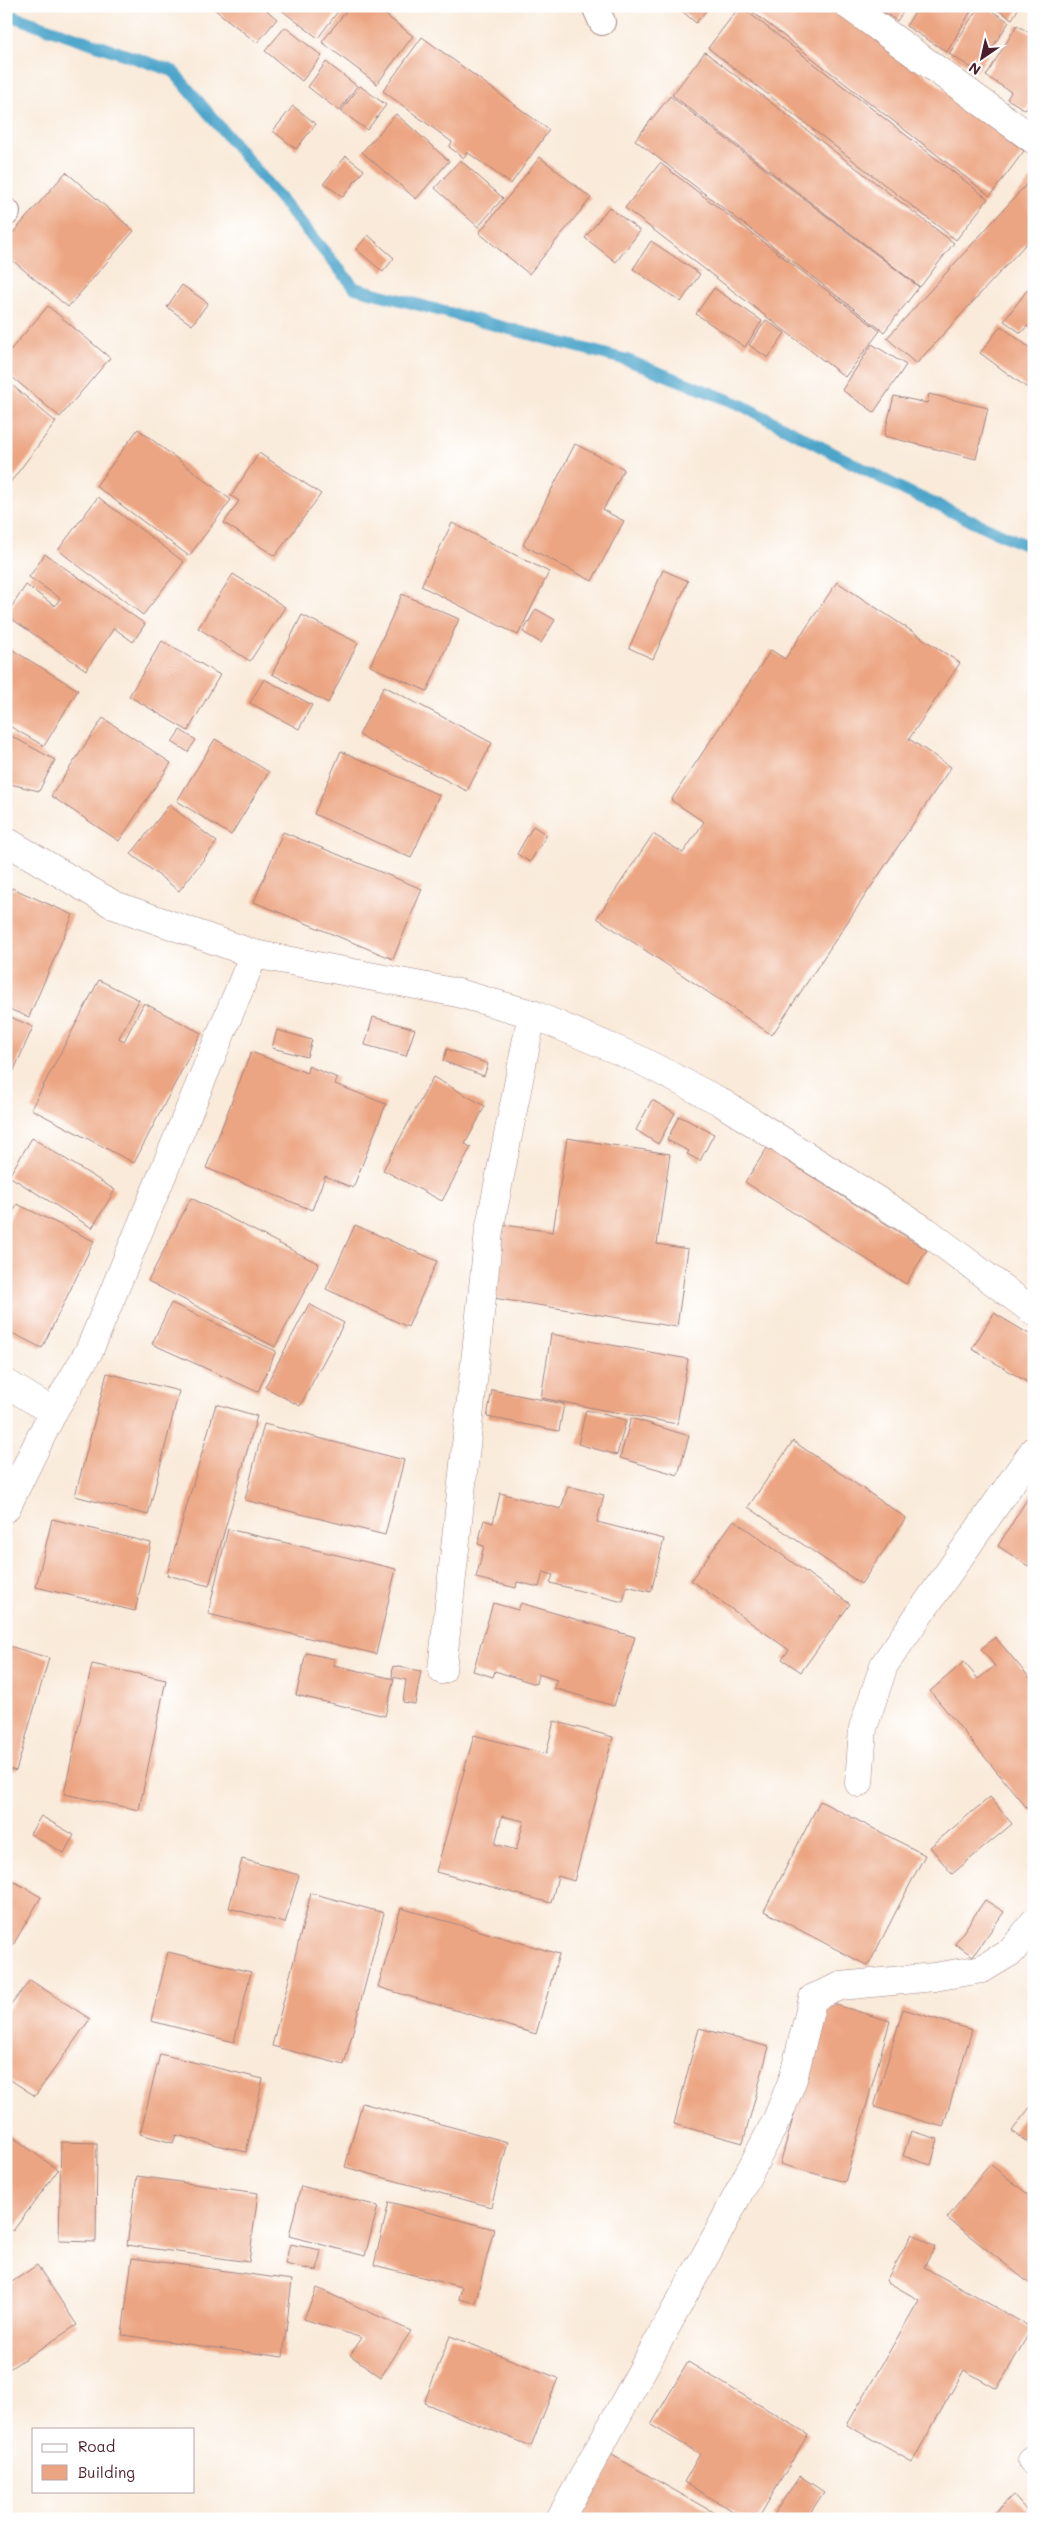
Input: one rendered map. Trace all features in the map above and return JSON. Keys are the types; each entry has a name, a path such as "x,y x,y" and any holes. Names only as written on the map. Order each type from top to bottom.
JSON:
{"street":[{"path":"849,6 1034,140"},
{"path":"6,842 114,906 254,954 458,993 532,1014 638,1059 719,1100 926,1230 1034,1312"},
{"path":"6,1508 53,1412 89,1351 254,954"},
{"path":"442,1670 489,1231 532,1014"},
{"path":"6,1383 53,1412"},
{"path":"859,1783 863,1728 884,1665 1034,1450"},
{"path":"560,2519 719,2231 777,2119 793,2079 812,1998 841,1986 934,1977 982,1969 1012,1951 1034,1922"}],"building":[{"path":"216,6 262,6 277,19 257,43 214,9"},
{"path":"276,6 342,6 318,38"},
{"path":"350,6 374,6 413,36 377,84 322,42"},
{"path":"676,6 710,6 696,23"},
{"path":"740,6 988,199 956,240 708,48"},
{"path":"745,6 836,6 1024,151 990,196"},
{"path":"875,6 907,6 897,21"},
{"path":"919,6 974,6 947,52 906,26"},
{"path":"979,6 984,6 1009,22 977,71 949,54"},
{"path":"992,6 1020,6 1012,19"},
{"path":"1017,25 1034,36 1034,106 1029,104 1026,110 1007,99 1011,92 986,76"},
{"path":"285,27 322,56 302,81 265,51"},
{"path":"422,37 549,130 511,184 467,152 464,158 449,147 452,142 383,91"},
{"path":"705,52 954,243 920,287 672,95"},
{"path":"326,62 357,86 339,111 308,87"},
{"path":"360,86 386,105 367,130 341,111"},
{"path":"670,96 919,287 884,332 635,140"},
{"path":"293,106 316,124 296,149 273,131"},
{"path":"396,114 449,161 416,199 362,152"},
{"path":"346,156 364,170 343,197 324,183"},
{"path":"540,157 591,198 529,274 479,233"},
{"path":"460,160 503,198 478,227 435,188"},
{"path":"660,163 880,331 845,377 625,208"},
{"path":"66,172 134,231 68,307 6,255 6,241"},
{"path":"1034,176 1034,235 916,364 887,338"},
{"path":"609,207 640,231 616,262 585,238"},
{"path":"368,235 394,258 383,272 356,249"},
{"path":"651,241 700,274 681,302 633,269"},
{"path":"1034,281 1034,331 1027,326 1021,333 1004,321"},
{"path":"182,285 208,303 192,325 167,307"},
{"path":"714,288 762,321 745,347 696,314"},
{"path":"48,306 110,358 60,417 6,372 6,355"},
{"path":"766,320 785,333 768,358 749,345"},
{"path":"1001,326 1034,351 1034,393 980,353"},
{"path":"872,344 906,365 874,412 842,390"},
{"path":"6,380 56,422 6,488"},
{"path":"929,394 988,408 976,459 884,436 894,396 927,403"},
{"path":"138,429 231,500 189,556 96,486"},
{"path":"575,444 624,469 603,510 624,521 592,581 523,545"},
{"path":"259,453 321,494 275,556 224,523 239,501 231,496"},
{"path":"98,497 184,562 143,615 58,550"},
{"path":"452,523 549,572 518,635 421,586"},
{"path":"45,554 145,624 133,642 114,628 86,670 6,615 26,585 55,606 60,598 29,577"},
{"path":"663,570 688,581 653,659 629,648"},
{"path":"233,574 285,607 250,661 198,628"},
{"path":"837,582 960,663 909,739 951,767 772,1035 597,918 653,834 683,853 704,822 671,800 771,650 785,659"},
{"path":"402,594 459,619 427,691 370,666"},
{"path":"536,609 555,620 541,643 523,632"},
{"path":"302,615 358,643 328,703 272,674"},
{"path":"162,641 220,675 188,731 129,696"},
{"path":"6,646 78,690 44,746 6,724"},
{"path":"264,679 312,705 299,729 250,703"},
{"path":"384,686 492,743 467,791 359,735"},
{"path":"103,718 171,763 119,841 51,796"},
{"path":"180,730 196,740 188,752 172,742"},
{"path":"6,733 55,760 39,791 6,783"},
{"path":"215,739 269,772 231,835 177,801"},
{"path":"341,751 439,795 411,858 314,814"},
{"path":"169,805 217,842 179,891 131,854"},
{"path":"533,826 547,835 530,862 517,854"},
{"path":"283,832 422,889 393,959 254,902"},
{"path":"12,888 73,915 29,1017 6,1008 6,901"},
{"path":"99,980 139,1000 119,1038 124,1041 144,1003 201,1033 134,1163 31,1109"},
{"path":"6,1015 33,1027 11,1077 6,1075"},
{"path":"373,1017 415,1029 406,1056 365,1045"},
{"path":"277,1030 312,1040 307,1057 272,1048"},
{"path":"447,1049 488,1064 484,1076 443,1061"},
{"path":"251,1052 307,1073 308,1066 338,1078 335,1084 386,1104 353,1188 325,1176 312,1210 206,1168"},
{"path":"433,1077 485,1106 465,1144 471,1147 442,1201 383,1170"},
{"path":"652,1100 675,1113 658,1144 636,1130"},
{"path":"679,1116 714,1134 700,1161 687,1154 689,1151 667,1140"},
{"path":"32,1138 115,1190 92,1228 9,1176"},
{"path":"567,1138 670,1154 657,1244 688,1249 677,1327 493,1298 504,1225 553,1232"},
{"path":"767,1148 927,1250 906,1284 745,1182"},
{"path":"191,1198 319,1264 275,1347 148,1281"},
{"path":"17,1204 94,1241 42,1348 6,1330 6,1226"},
{"path":"355,1225 437,1261 408,1327 326,1289"},
{"path":"171,1303 276,1351 258,1392 152,1344"},
{"path":"309,1304 344,1323 300,1406 265,1387"},
{"path":"994,1313 1034,1337 1034,1386 972,1349"},
{"path":"551,1334 688,1359 677,1424 541,1398"},
{"path":"107,1373 179,1391 148,1515 75,1496"},
{"path":"492,1390 564,1404 559,1431 487,1417"},
{"path":"216,1404 257,1416 209,1586 167,1575"},
{"path":"586,1410 626,1420 617,1455 578,1444"},
{"path":"631,1418 689,1436 678,1475 620,1458"},
{"path":"264,1424 404,1460 385,1535 245,1500"},
{"path":"793,1441 906,1518 861,1584 748,1507"},
{"path":"568,1486 604,1495 597,1522 664,1539 651,1592 627,1586 623,1602 550,1583 553,1575 543,1572 539,1587 517,1582 516,1588 476,1578 484,1546 478,1544 484,1520 493,1523 500,1493 561,1509"},
{"path":"1034,1488 1034,1557 1028,1566 998,1546"},
{"path":"52,1519 151,1543 135,1611 36,1587"},
{"path":"734,1520 850,1604 801,1672 782,1659 789,1650 691,1580"},
{"path":"228,1529 396,1569 376,1654 208,1614"},
{"path":"493,1603 518,1610 521,1603 635,1637 614,1706 554,1688 557,1680 538,1674 536,1684 495,1671 493,1677 473,1671"},
{"path":"995,1637 1034,1683 1034,1811 1031,1813 930,1691 964,1662 978,1679 995,1666 981,1649"},
{"path":"6,1645 49,1658 16,1771 6,1768"},
{"path":"306,1653 335,1659 333,1665 394,1679 385,1716 296,1695"},
{"path":"92,1664 166,1680 139,1810 64,1794"},
{"path":"393,1666 421,1671 415,1704 403,1702 406,1680 392,1677"},
{"path":"554,1721 613,1737 574,1881 558,1876 551,1903 436,1872 474,1735 546,1754","holes":["502,1816 524,1821 516,1850 495,1844"]},
{"path":"990,1797 1012,1824 952,1874 930,1847"},
{"path":"820,1801 925,1855 868,1966 764,1911"},
{"path":"41,1816 74,1835 64,1853 30,1834"},
{"path":"242,1859 299,1875 285,1923 229,1908"},
{"path":"6,1877 41,1897 6,1957"},
{"path":"311,1893 384,1913 344,2065 272,2046"},
{"path":"985,1900 1004,1912 973,1956 955,1944"},
{"path":"401,1908 559,1954 536,2034 378,1987"},
{"path":"168,1952 251,1972 234,2042 151,2021"},
{"path":"30,1980 90,2019 35,2096 6,2077 6,2012"},
{"path":"826,2002 890,2021 845,2182 780,2164"},
{"path":"903,2009 972,2030 943,2127 874,2107"},
{"path":"699,2028 769,2047 743,2143 674,2124"},
{"path":"160,2054 263,2079 246,2152 176,2135 173,2143 140,2134"},
{"path":"1034,2102 1034,2147 1012,2131"},
{"path":"362,2103 508,2142 491,2207 345,2167"},
{"path":"911,2131 938,2139 931,2165 903,2156"},
{"path":"6,2132 58,2170 13,2231 6,2226"},
{"path":"61,2142 97,2143 96,2242 59,2241"},
{"path":"990,2164 1034,2199 1034,2287 947,2218"},
{"path":"137,2176 258,2193 249,2262 127,2245"},
{"path":"301,2186 378,2206 365,2256 289,2236"},
{"path":"389,2202 494,2229 475,2303 459,2299 462,2287 374,2265"},
{"path":"912,2234 935,2247 924,2267 1032,2328 997,2389 964,2370 912,2462 847,2425 919,2300 886,2281"},
{"path":"290,2244 321,2250 317,2271 285,2264"},
{"path":"132,2258 292,2280 283,2357 122,2335"},
{"path":"37,2265 77,2325 6,2371 6,2286"},
{"path":"317,2288 411,2331 381,2377 350,2355 362,2338 304,2319"},
{"path":"450,2336 558,2378 531,2446 424,2403"},
{"path":"688,2362 808,2434 758,2519 746,2519 684,2482 700,2454 651,2425"},
{"path":"605,2451 725,2519 570,2519"},
{"path":"800,2476 824,2492 806,2519 776,2519 772,2516"},
{"path":"1013,2495 1034,2519 988,2519"}],"waterway":[{"path":"6,14 173,71 355,288 627,360 739,404 906,491 1034,549"}]}
